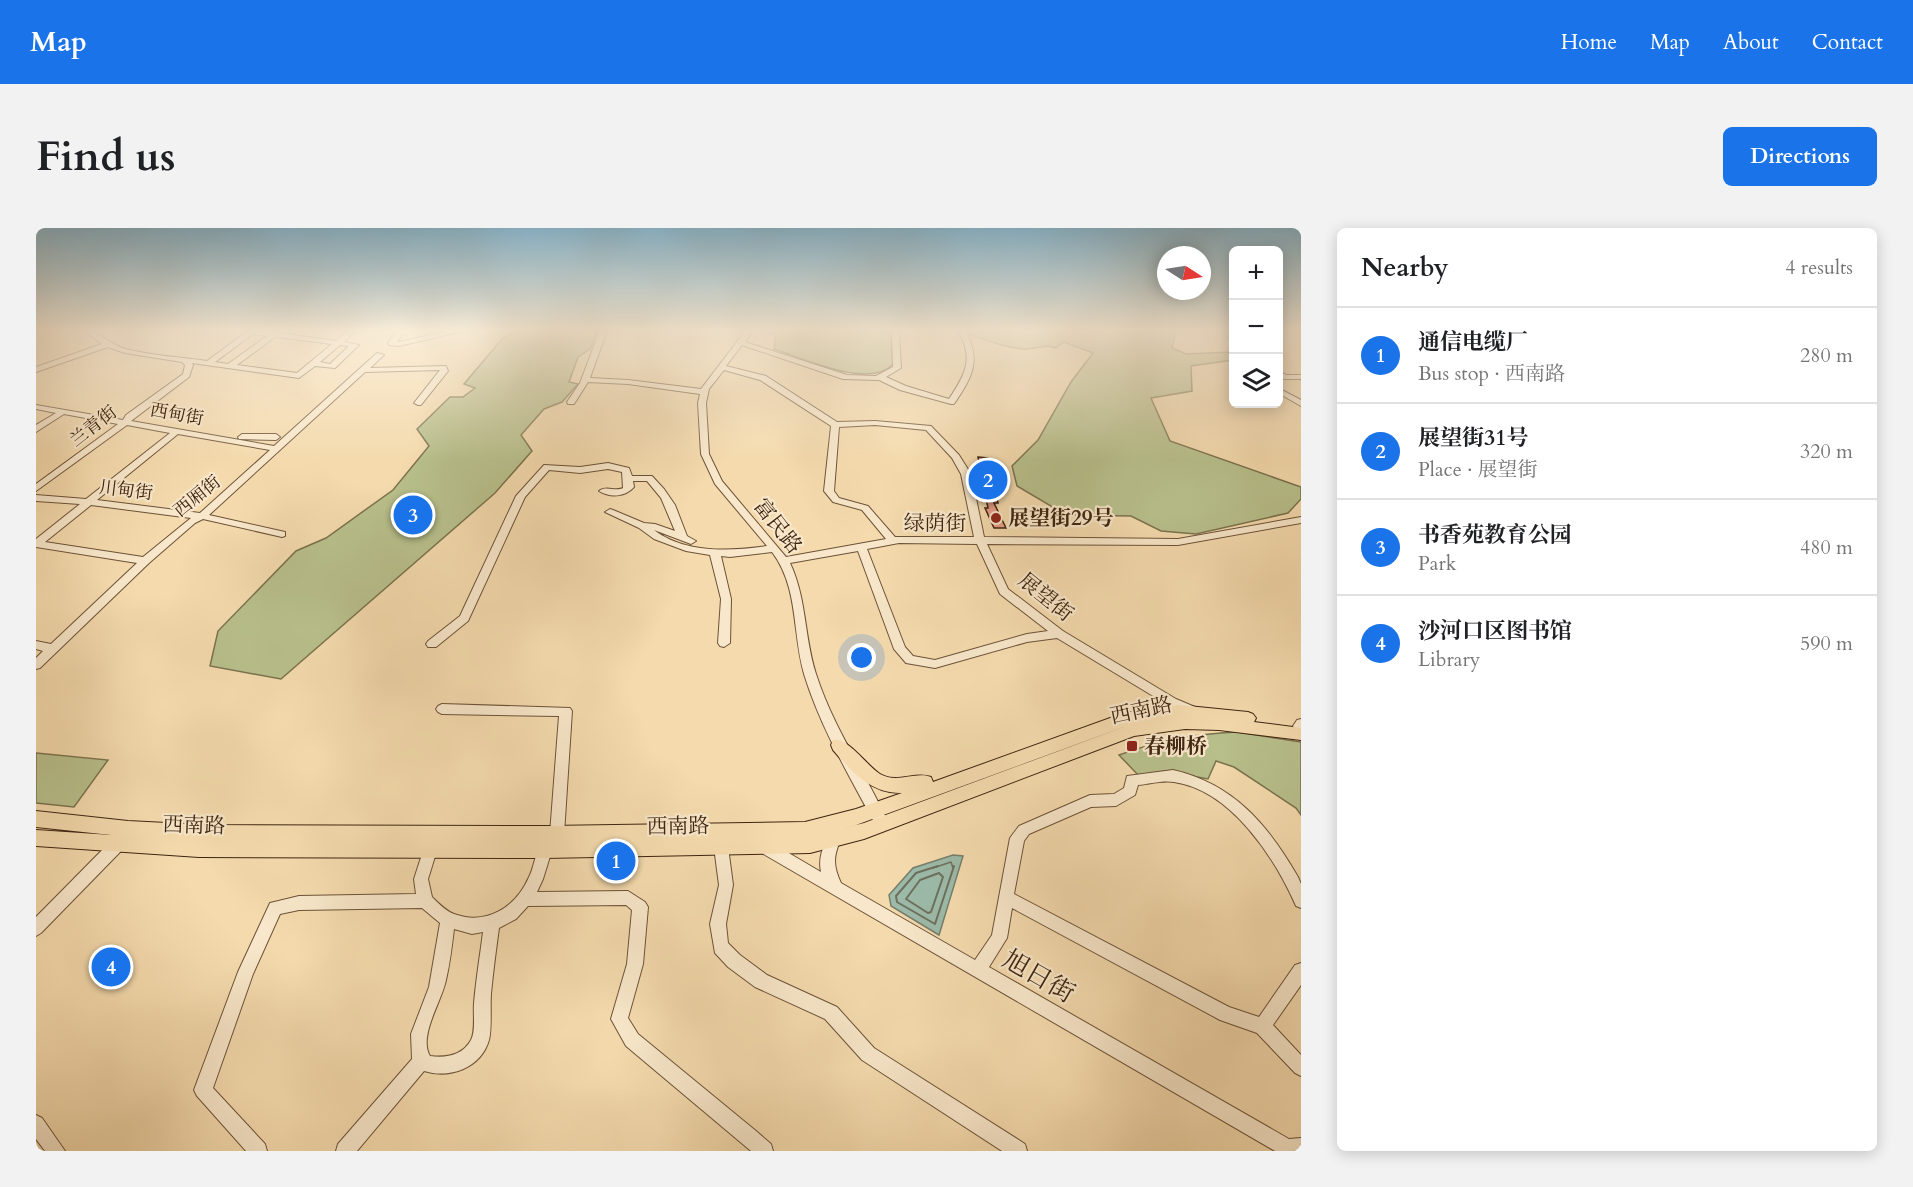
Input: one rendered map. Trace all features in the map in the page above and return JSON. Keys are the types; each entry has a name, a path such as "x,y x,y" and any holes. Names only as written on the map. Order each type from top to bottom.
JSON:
{"main road":[{"name":"西南路","path":"36,838 199,849 545,850 810,845 834,839 973,774 1114,722 1154,715 1213,712 1300,728"},
{"name":"西南路","path":"36,819 128,829 206,833 556,834 805,830 856,817 878,817 1133,730 1185,723 1300,728"},
{"path":"839,745 870,778 889,786 908,787 939,778 973,774"}],"street":[{"name":"兰青街","path":"36,488 126,422 129,417 187,373"},
{"path":"276,373 299,376 303,373"},
{"name":"西厢街","path":"36,665 146,561 192,521 202,516 360,373"},
{"path":"418,403 442,373"},
{"path":"571,402 588,373"},
{"path":"585,380 628,382 704,392 718,373"},
{"path":"745,373 763,378 835,425 829,491 836,500 865,508 893,541"},
{"path":"834,373 846,377 880,377 903,388 951,402 969,373"},
{"path":"880,377 887,373"},
{"path":"1283,375 1301,377"},
{"name":"富民路","path":"704,392 702,403 705,454 708,465 724,490 772,544 784,561 798,594 809,671 839,745 878,817"},
{"path":"1283,393 1301,404"},
{"name":"西甸街","path":"36,407 278,449"},
{"path":"36,429 64,411"},
{"name":"展望街","path":"835,425 892,424 928,428 956,457 966,474 980,540 1004,591 1059,634 1172,702 1195,712"},
{"path":"36,544 178,431 225,432 242,437 276,437"},
{"path":"432,644 464,618 521,496 547,467 571,470 617,467 626,470 629,487 619,493 604,491"},
{"path":"627,479 649,478 660,488 676,516 682,537"},
{"name":"川甸街","path":"36,498 202,516 282,534"},
{"path":"610,512 642,526 657,537 690,549 715,554 752,553 772,544"},
{"name":"绿荫街","path":"784,561 893,541 1178,542 1301,520"},
{"path":"642,526 655,527 694,542 729,547 772,544"},
{"path":"36,544 146,561"},
{"path":"861,546 900,649 910,660 934,664 1028,638 1059,634"},
{"path":"715,554 726,599 724,643"},
{"path":"36,645 53,649"},
{"path":"1117,669 1158,704 1159,709 1154,715"},
{"path":"442,709 566,711 556,834"},
{"path":"978,970 999,938 1017,838 1024,830 1090,801 1116,800 1130,791 1132,780 1174,776 1197,783 1224,796 1256,829 1292,877 1301,901"},
{"path":"834,839 826,854 826,870 835,888"},
{"path":"36,928 118,844"},
{"path":"721,847 726,885 718,924 721,947 734,961 761,981 831,1013 868,1054 1018,1151"},
{"name":"旭日街","path":"765,847 1291,1149"},
{"path":"424,901 421,879 429,850"},
{"path":"258,1151 203,1090 246,972 275,909 299,903 424,901 448,920 472,926 492,924 511,914 525,899 536,879 545,850"},
{"path":"1006,897 1226,1014 1262,1026 1301,1067"},
{"path":"525,899 628,898 640,907 634,964 619,1019 632,1041 764,1151"},
{"path":"421,1062 418,1050 418,1028 435,994 448,920"},
{"path":"421,1062 434,1067 451,1065 468,1058 481,1039 481,1015 492,924"},
{"path":"1262,1026 1301,971"},
{"path":"345,1151 421,1062"},
{"path":"36,1124 56,1151"}],"green space":[{"path":"473,373 572,373 569,382 578,384 562,402 544,409 521,435 532,451 495,493 281,679 210,666 218,631 296,551 326,538 393,490 429,446 417,429 450,397 463,397 475,388 464,384"},
{"path":"1078,373 1191,373 1192,391 1151,398 1170,441 1301,487 1301,499 1288,513 1196,534 1161,531 1131,516 1066,515 1017,486 1012,466 1038,440"},
{"path":"1237,732 1301,742 1301,815 1296,808 1234,767 1216,761 1208,779 1165,771 1140,777 1119,755 1177,739"},
{"path":"36,753 108,760 74,807 36,803"}],"water":[{"path":"953,855 963,856 939,935 891,906 889,895 913,868"}],"building":[{"path":"978,457 988,458 998,503 994,503 1006,528 994,528 985,508 988,508"}],"place":[{"name":"展望街31号","path":"988,480"},
{"name":"书香苑教育公园","path":"413,515"},
{"name":"展望街29号","path":"996,518"},
{"name":"春柳桥","path":"1132,746"},
{"name":"通信电缆厂","path":"616,861"},
{"name":"沙河口区图书馆","path":"111,967"}]}
